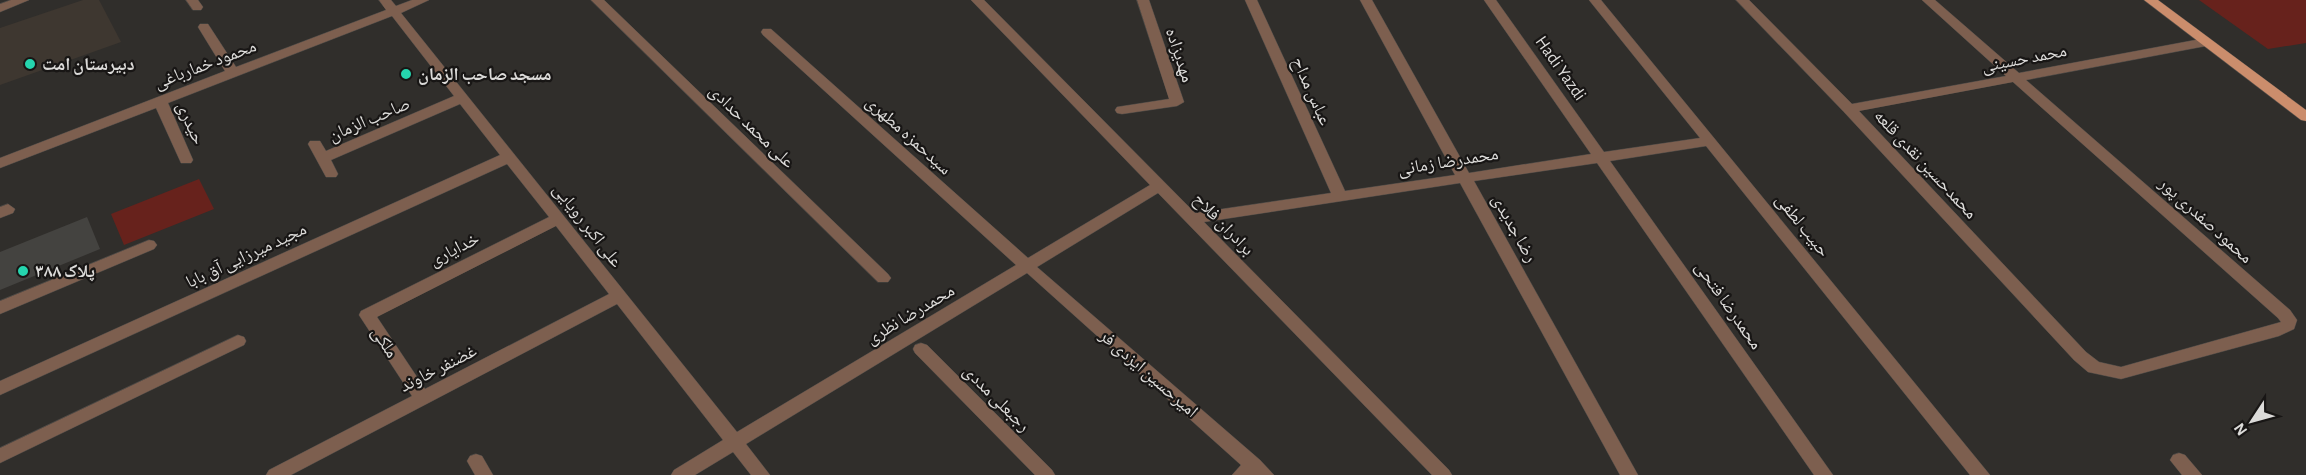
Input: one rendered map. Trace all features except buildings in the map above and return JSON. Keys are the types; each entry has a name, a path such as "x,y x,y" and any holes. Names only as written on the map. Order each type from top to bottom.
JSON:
{"main road":[{"path":"2150,0 2306,117"}],"street":[{"path":"0,8 23,0"},
{"name":"محمود خمارباغی","path":"0,163 233,73 389,6 423,0"},
{"name":"علی محمد حدادی","path":"597,0 883,278"},
{"name":"برادران فلاح","path":"977,0 1443,475"},
{"name":"مهدیزاده","path":"1122,110 1177,102 1143,0"},
{"name":"عباس مداح","path":"1251,0 1340,197"},
{"name":"رضا جدیدی","path":"1366,0 1629,475"},
{"name":"Hadi Yazdi","path":"1490,0 1602,158"},
{"name":"حبیب لطفی","path":"1595,0 1981,475"},
{"name":"محمدحسین نقدی قلعه","path":"1742,0 1849,109 2080,356"},
{"name":"محمود صفدری پور","path":"1929,0 2289,320 2288,325 2278,330 2121,374 2094,367 2080,356"},
{"name":"علی اکبر رویایی","path":"389,6 761,475"},
{"path":"204,27 233,73"},
{"name":"سیدحمزه مطهری","path":"766,32 1030,268"},
{"name":"محمد حسینی","path":"1849,109 2206,42"},
{"name":"صاحب الزمان","path":"323,158 462,98"},
{"name":"حیدری","path":"159,101 186,160"},
{"name":"محمدرضا زمانی","path":"1192,219 1710,141"},
{"path":"315,144 331,174"},
{"name":"مجید میرزایی آق بابا","path":"0,388 509,157"},
{"name":"محمدرضا فتحی","path":"1602,158 1824,475"},
{"name":"محمدرضا نظری","path":"680,475 1030,268 1159,186"},
{"name":"خدایاری","path":"367,315 558,219"},
{"path":"0,308 149,245"},
{"name":"امیرحسین ایزدی فر","path":"1030,268 1253,472"},
{"name":"غضنفر خاوند","path":"275,475 619,296"},
{"name":"ملکی","path":"367,315 422,398"},
{"path":"0,456 238,341"},
{"name":"رجبعلی مددی","path":"921,349 1046,475"},
{"path":"2179,460 2193,475"}],"shaded area":[{"name":"دبیرستان امت","path":"83,0 99,0 121,42 0,85 0,28"},
{"path":"2199,0 2306,0 2306,43 2268,49"},
{"path":"199,179 214,209 124,245 111,214"}],"place":[{"name":"دبیرستان امت","path":"30,64"},
{"name":"مسجد صاحب الزمان","path":"406,74"},
{"name":"پلاک ۳۸۸","path":"23,271"}]}
